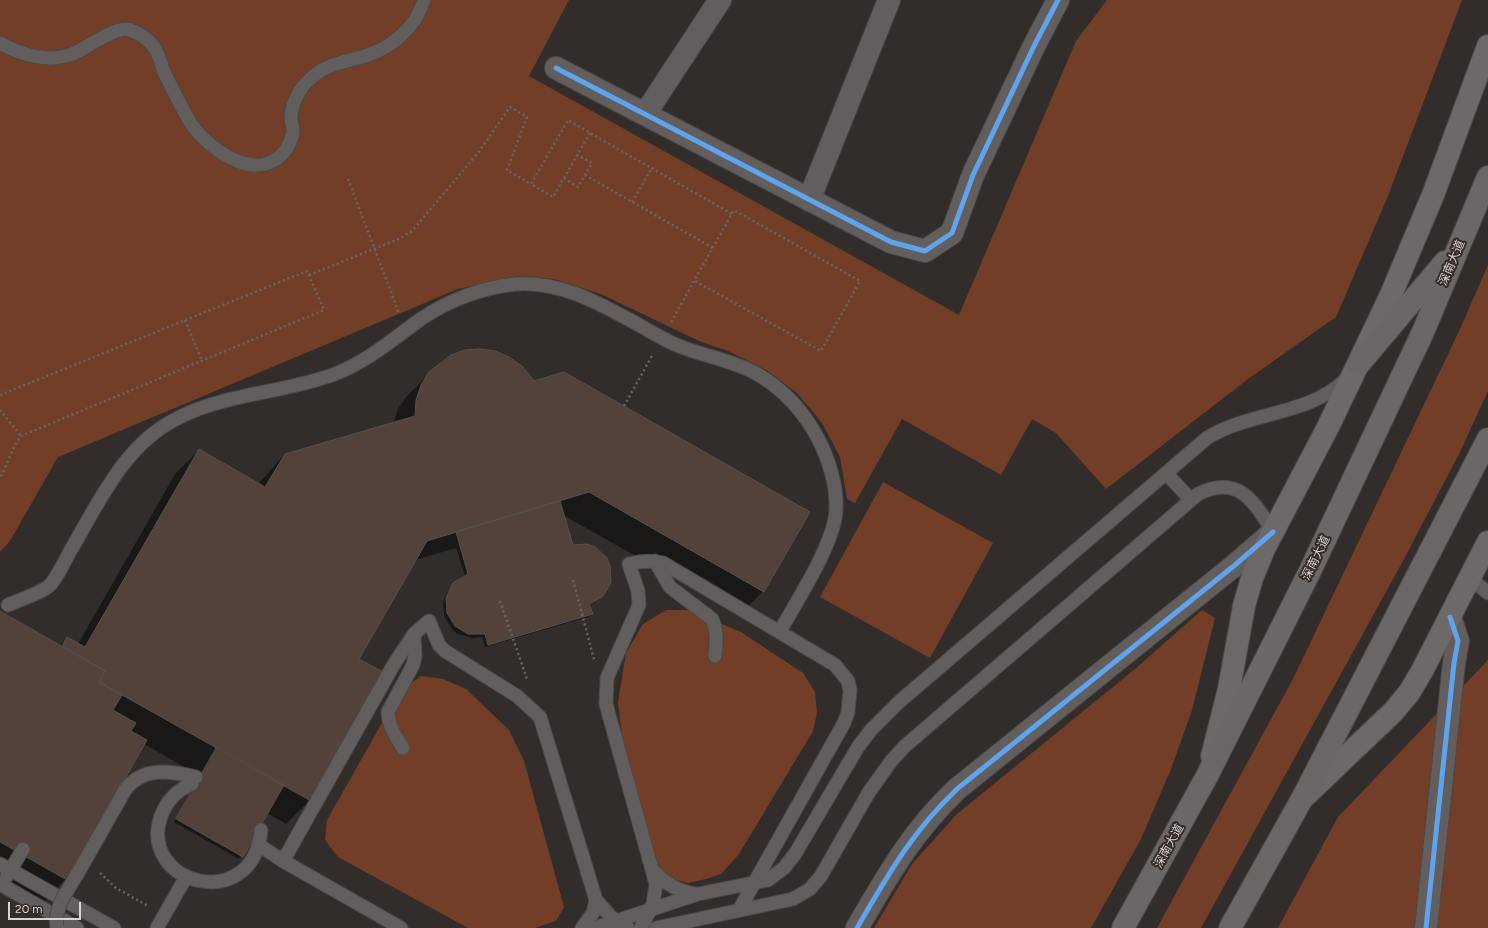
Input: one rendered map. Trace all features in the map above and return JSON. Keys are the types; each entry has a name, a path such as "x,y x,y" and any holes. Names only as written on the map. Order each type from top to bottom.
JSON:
{"main road":[{"path":"1207,776 1229,689 1244,606 1252,578 1273,532 1359,364 1416,235 1488,46"},
{"name":"深南大道","path":"1123,928 1207,776 1372,444 1423,332 1488,177"},
{"path":"1359,364 1460,244"},
{"path":"1230,928 1303,797 1488,439"},
{"path":"1453,509 1488,474"},
{"path":"1303,797 1393,712 1409,693 1422,672 1488,542"}],"street":[{"path":"645,114 720,0"},
{"path":"809,200 889,0"},
{"path":"556,68 891,242 925,251 952,233 973,175 1034,46 1058,0"},
{"path":"857,928 903,850 925,821 957,789 1235,565 1273,532"},
{"path":"1426,928 1453,670 1458,641 1450,617"}],"lane":[{"path":"0,43 21,53 51,58 72,55 118,30 128,29 143,36 154,48 193,126 206,139 230,157 241,162 265,164 276,161 284,153 293,133 291,118 294,102 305,83 336,62 366,56 391,43 414,23 421,10 424,0"},
{"path":"8,605 50,586 122,465 154,432 177,418 200,408 335,374 357,364 383,348 406,330 445,305 473,293 506,285 526,283 542,284 564,290 597,304 685,349 720,358 746,368 774,385 802,412 824,452 832,476 836,516 829,540 780,631"},
{"path":"595,928 698,894 754,883 773,877 790,861 858,747 884,717 1197,445 1217,432 1325,396 1338,387 1359,364"},
{"path":"1166,472 1191,500"},
{"path":"656,928 783,902 810,889 821,876 881,775 905,746 1198,494 1220,486 1234,489 1251,500 1273,532"},
{"path":"655,561 670,587 712,619 716,626 717,636 715,656"},
{"path":"641,928 656,895 656,884 606,704 607,678 639,605 638,591 628,564 655,561 663,563 835,664 848,681 850,701 844,723 739,910"},
{"path":"1470,578 1488,593"},
{"path":"283,861 394,664 414,634 429,621 439,645 517,696 540,717 596,900 605,912 628,928"},
{"path":"403,748 392,730 388,718 388,712 413,666 415,656 414,634"},
{"path":"57,928 56,914 58,906 125,790 135,779 146,774 160,771 176,772 194,780 181,789 164,808 159,825 160,844 164,856 175,870 186,877 204,883 218,882 241,872 250,862 259,845 261,830"},
{"path":"259,845 283,861 401,928"},
{"path":"23,849 5,867 1,884 78,928"},
{"path":"5,867 114,928"},
{"path":"651,867 660,878 672,887 684,892 698,894"},
{"path":"157,928 186,877"},
{"path":"582,928 593,913 596,900"}],"path":[{"path":"309,275 375,249 412,231 478,153 510,107 527,117 507,170 553,197 590,133"},
{"path":"531,184 568,120 732,214"},
{"path":"564,178 578,187 592,163 578,155"},
{"path":"632,202 652,168"},
{"path":"585,175 712,248"},
{"path":"348,178 406,330"},
{"path":"624,406 712,248 734,210 860,280 821,351 694,281"},
{"path":"0,395 307,270 324,310 21,436 14,447 0,479"},
{"path":"185,320 202,361"},
{"path":"0,410 21,436"},
{"path":"573,580 594,660"},
{"path":"500,601 528,681"},
{"path":"86,858 116,888 164,915"}],"shaded area":[{"path":"0,0 569,0 529,76 959,315 1076,41 1107,0 1462,0 1388,196 1336,317 1248,379 1106,489 1056,433 1032,419 1001,475 902,419 855,503 847,499 840,457 822,423 798,394 768,371 728,351 699,341 603,295 554,279 517,276 458,289 58,457 10,541 0,552"},
{"path":"1488,265 1488,391 1460,452 1403,561 1201,928 1157,928 1293,679 1460,329"},
{"path":"883,482 993,543 930,658 820,597"},
{"path":"666,610 688,610 741,632 803,673 815,692 817,713 813,731 739,854 721,874 688,883 672,879 657,866 624,753 618,702 626,653 643,624"},
{"path":"1202,610 1215,618 1192,710 1171,769 1141,839 1091,928 874,928 912,864 957,814 1135,669"},
{"path":"1488,660 1488,928 1278,928 1338,817"},
{"path":"421,676 443,679 466,689 509,730 524,761 564,907 556,921 535,928 468,928 338,857 325,840 327,820 400,691"}],"building":[{"path":"481,349 495,351 509,357 523,367 534,381 564,372 810,512 764,592 589,492 427,541 359,659 385,673 311,801 99,682 105,671 62,646 67,637 85,647 199,449 265,487 285,454 415,416 416,400 421,385 429,372 451,355 465,350"},
{"path":"560,501 573,545 587,544 595,547 607,558 610,566 611,582 607,590 602,597 589,604 593,614 488,645 485,634 468,634 455,626 447,613 446,598 453,583 468,574 456,532"},
{"path":"0,611 105,671 99,682 122,695 113,710 136,723 131,731 147,740 67,880 0,842"},
{"path":"217,747 284,785 243,857 176,819"}],"cycle path":[{"path":"556,68 891,242 925,251 952,233 973,175 1034,46 1058,0"},
{"path":"857,928 890,872 913,838 941,805 957,789 1235,565 1273,532"},
{"path":"1426,928 1454,663 1458,641 1450,617"}]}
